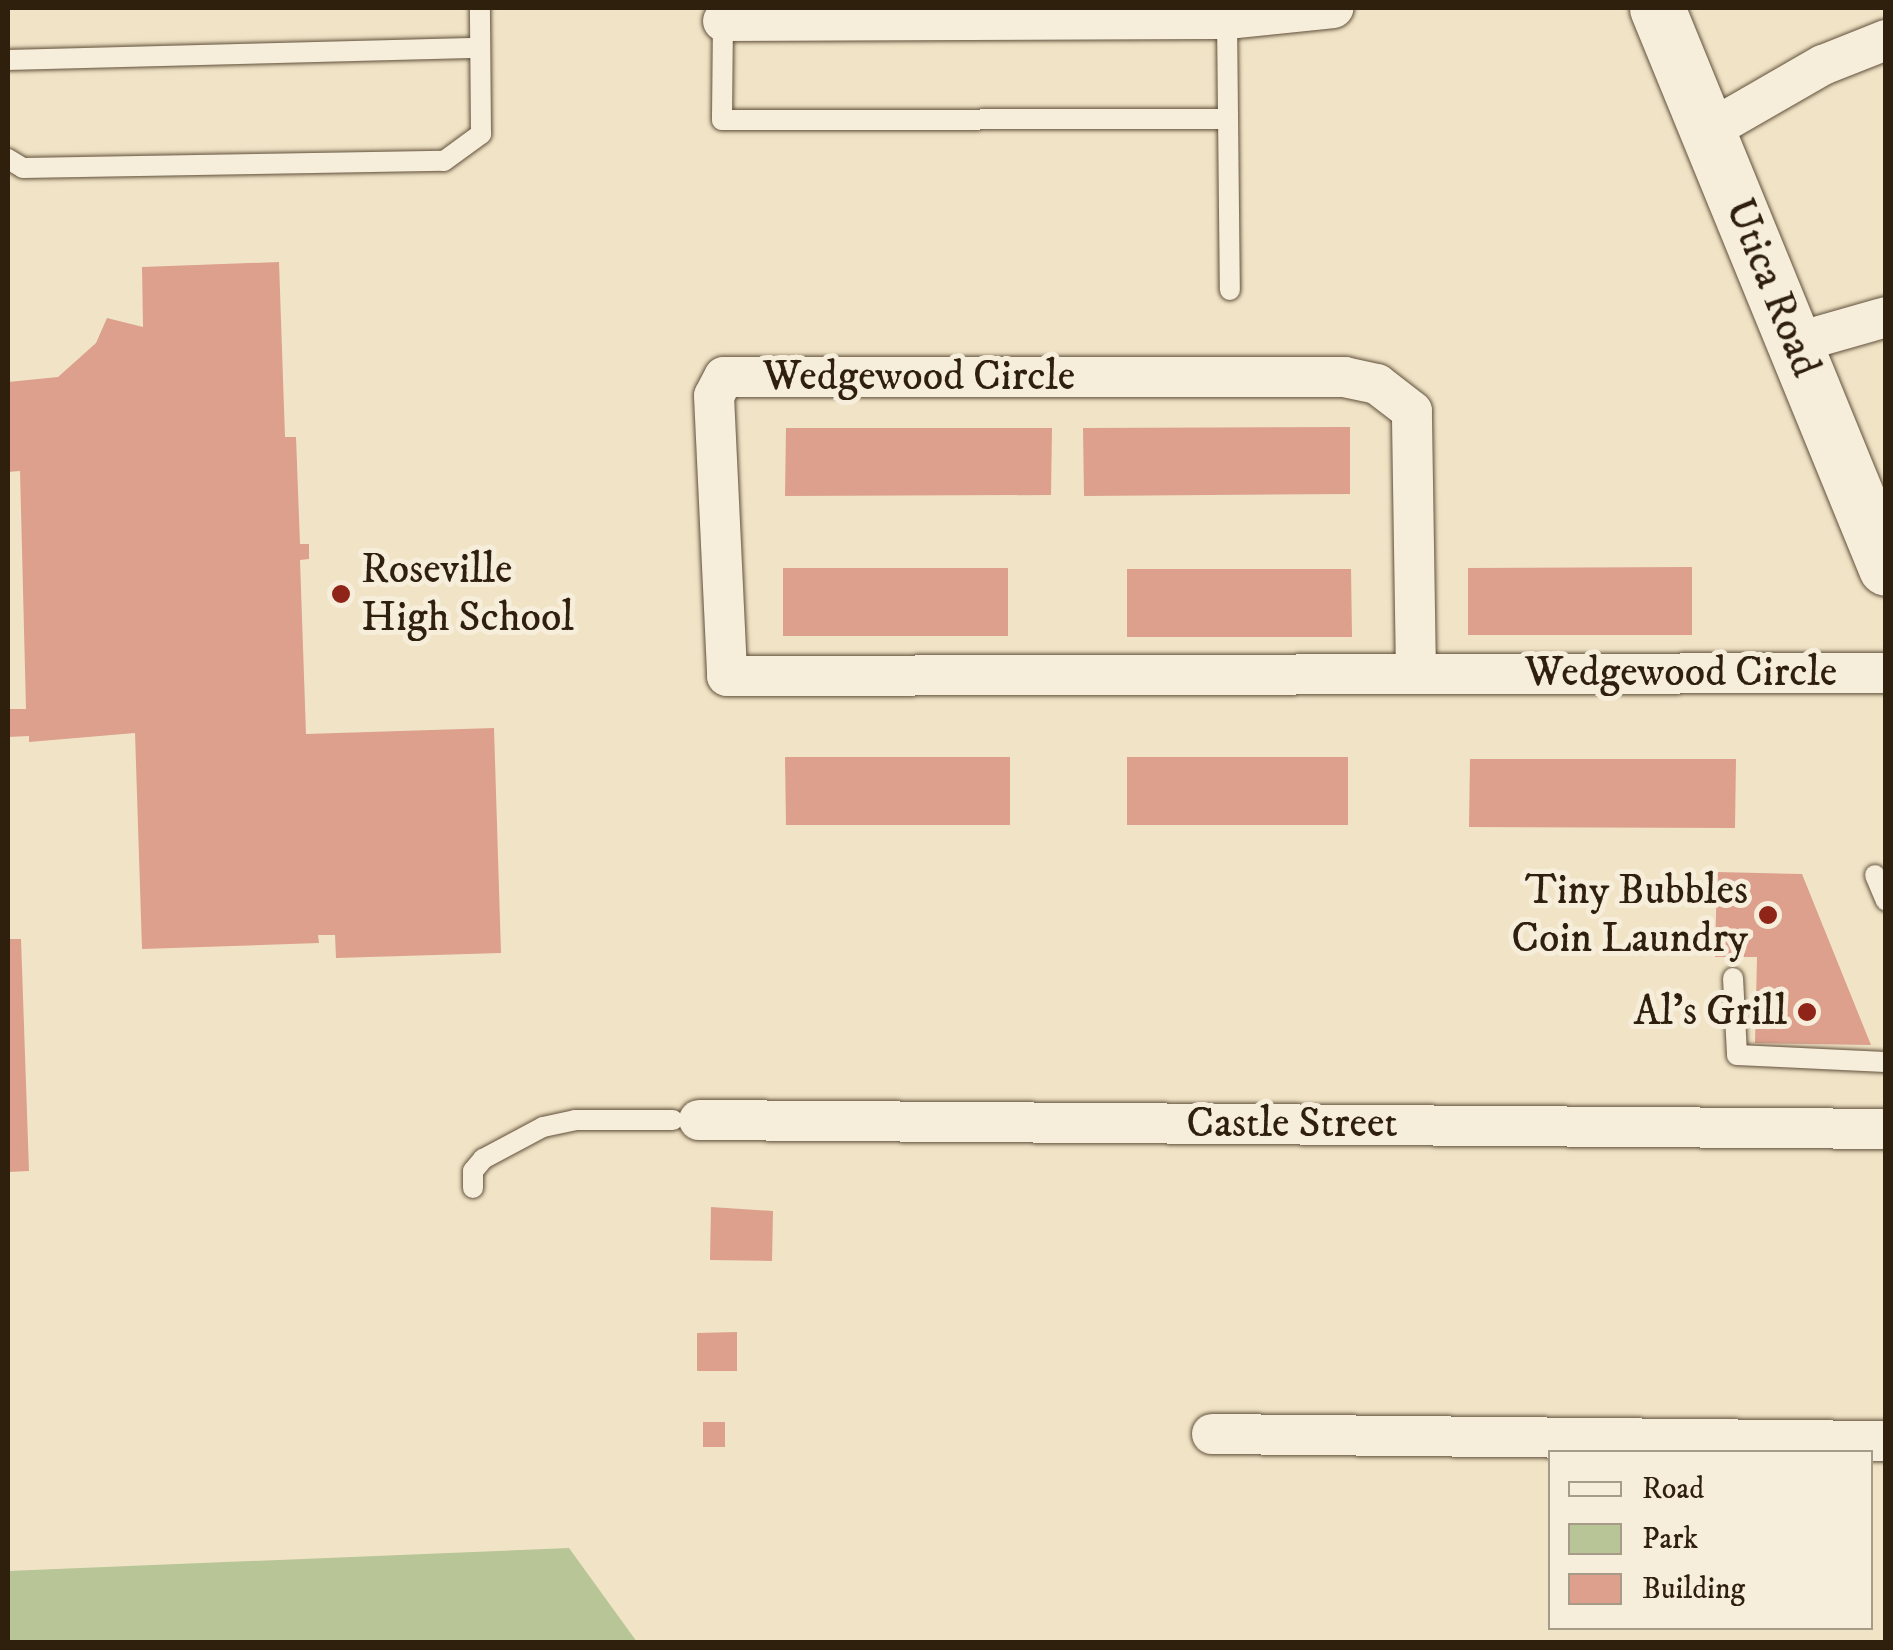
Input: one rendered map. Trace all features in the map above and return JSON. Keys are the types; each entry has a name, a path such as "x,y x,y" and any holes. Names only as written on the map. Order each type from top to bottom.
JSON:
{"main road":[{"name":"Utica Road","path":"1658,8 1886,568"}],"street":[{"path":"723,21 1227,19 1333,8"},
{"path":"1708,131 1823,65 1886,40"},
{"path":"1795,343 1886,317"},
{"name":"Wedgewood Circle","path":"1416,674 1412,412 1377,384 1345,376 724,377 714,396 727,676 1886,673"},
{"name":"Castle Street","path":"686,1120 1886,1129"},
{"path":"1212,1434 1886,1440"}],"lane":[{"path":"8,159 23,168 444,162 481,134 480,8"},
{"path":"1227,19 1230,290"},
{"path":"723,21 722,120 1228,119"},
{"path":"8,60 480,48"},
{"path":"1875,876 1886,901"},
{"path":"1733,978 1737,1055 1886,1062"},
{"path":"473,1188 473,1170 483,1159 543,1127 575,1120 686,1120"}],"green space":[{"path":"569,1548 637,1642 8,1642 8,1571"}],"building":[{"name":"Roseville High School","path":"279,262 285,437 296,437 300,544 309,544 309,559 300,560 306,734 494,728 501,953 336,958 335,935 318,935 319,943 142,949 135,733 29,742 29,736 8,737 8,709 26,709 20,471 8,472 8,382 58,377 96,343 107,318 143,327 142,267"},
{"path":"1350,427 1350,494 1084,496 1083,428"},
{"path":"786,428 1052,428 1051,495 785,496"},
{"path":"1692,567 1692,635 1468,635 1468,568"},
{"path":"783,568 1008,568 1008,636 783,636"},
{"path":"1127,569 1351,569 1352,637 1127,637"},
{"path":"785,757 1010,757 1010,825 786,825"},
{"path":"1127,757 1348,757 1348,825 1127,825"},
{"path":"1470,759 1736,759 1735,828 1469,827"},
{"name":"Tiny Bubbles Coin Laundry","path":"1717,872 1802,874 1871,1045 1755,1043 1757,957 1715,957"},
{"path":"8,939 21,939 29,1171 8,1172"},
{"path":"711,1207 773,1211 772,1261 710,1260"},
{"path":"737,1332 737,1371 697,1371 697,1333"},
{"path":"703,1422 725,1422 725,1447 703,1447"}],"place":[{"name":"Roseville High School","path":"341,594"},
{"name":"Tiny Bubbles Coin Laundry","path":"1768,915"},
{"name":"Al's Grill","path":"1807,1012"}]}
